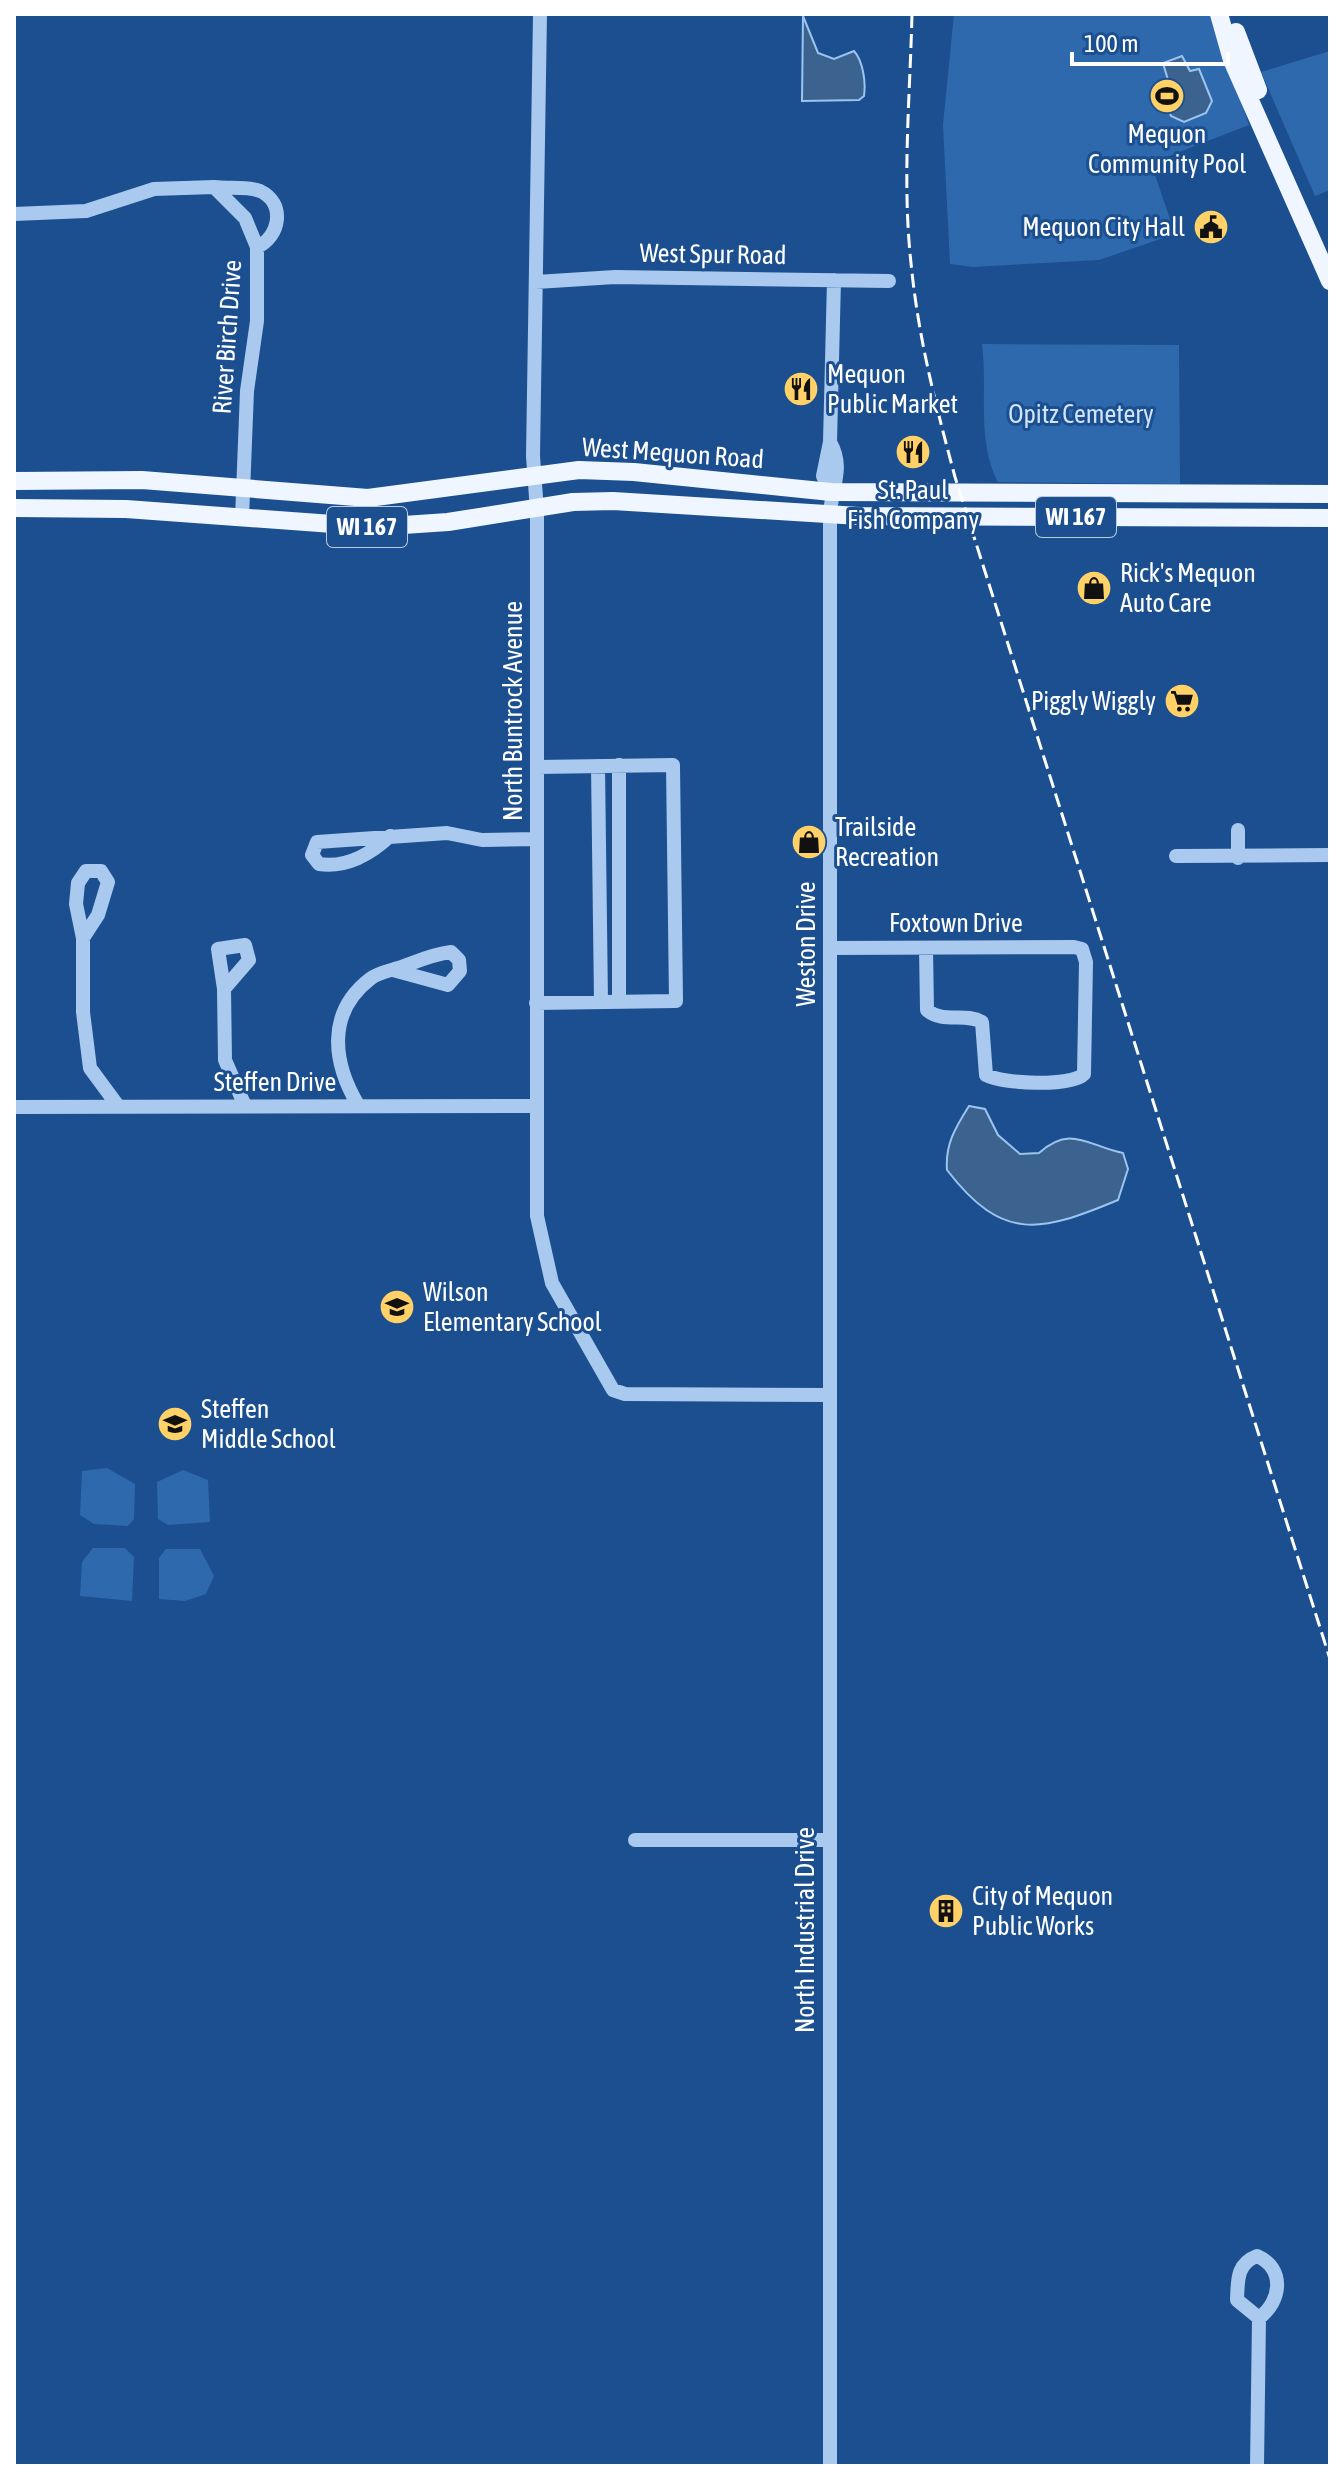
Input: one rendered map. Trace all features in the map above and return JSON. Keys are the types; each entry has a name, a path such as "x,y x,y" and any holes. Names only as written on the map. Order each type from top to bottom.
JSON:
{"main road":[{"path":"1219,14 1237,73 1330,281"},
{"path":"1230,14 1291,173 1330,252"},
{"name":"West Mequon Road","path":"14,481 142,480 368,498 579,470 634,472 831,492 1330,494"},
{"path":"1123,492 1123,517"},
{"name":"West Mequon Road","path":"14,508 126,509 374,527 537,511 573,502 613,501 830,515 1325,517"}],"street":[{"name":"North Buntrock Avenue","path":"540,14 534,475 537,511 536,1106 537,1216 544,1257 552,1283 613,1390 625,1394 830,1395"},
{"path":"14,214 86,211 154,189 214,187 259,191 270,199 277,224 274,235 257,247"},
{"name":"River Birch Drive","path":"214,187 245,218 257,247 257,321 247,391 242,518"},
{"name":"West Spur Road","path":"536,282 615,277 889,281"},
{"name":"Weston Drive","path":"830,1395 830,515 831,492 838,477 838,458 830,442 834,280"},
{"path":"619,765 619,1002"},
{"path":"536,1003 676,1001 673,765 537,767"},
{"path":"598,766 601,1002"},
{"path":"1238,830 1238,858"},
{"path":"390,836 377,849 334,866 319,864 312,855 317,842 390,836 447,833 482,840 537,839"},
{"path":"1176,856 1238,858 1330,855"},
{"path":"83,938 83,1012 90,1068 118,1106"},
{"name":"Foxtown Drive","path":"830,948 926,948 1082,949 1086,962 1084,1074 1074,1081 1000,1081 983,1070 982,1022 973,1018 939,1017 927,1010 926,948"},
{"path":"358,1105 338,1065 338,1024 345,1006 372,976 393,970"},
{"path":"224,989 225,1060 245,1106"},
{"name":"Steffen Drive","path":"14,1107 536,1106"},
{"name":"North Industrial Drive","path":"830,1395 830,2466"},
{"path":"635,1840 828,1840"},
{"path":"1257,2466 1259,2318"}],"green space":[{"path":"954,14 1212,14 1249,125 1151,163 1175,234 1099,260 973,267 950,264 943,125"},
{"path":"1330,51 1330,190 1315,196 1261,72"},
{"name":"Opitz Cemetery","path":"982,344 1179,345 1180,484 998,482 991,466 985,432"},
{"path":"107,1468 135,1484 134,1519 128,1526 94,1524 80,1515 82,1471"},
{"path":"183,1470 208,1480 210,1522 168,1525 158,1519 157,1482"},
{"path":"93,1548 125,1548 134,1557 132,1601 80,1596 82,1562"},
{"path":"166,1549 200,1549 214,1576 206,1594 185,1601 159,1599 159,1558"}],"shaded area":[{"path":"803,16 818,53 834,59 854,51 857,55 865,84 864,96 859,100 802,101"},
{"path":"1182,56 1190,71 1199,69 1212,101 1206,113 1184,122 1171,116 1159,84 1168,80 1163,63"},
{"path":"969,1106 985,1109 998,1135 1020,1154 1039,1153 1050,1144 1070,1138 1123,1153 1128,1169 1118,1200 1045,1224 1005,1220 987,1210 967,1194 947,1170 952,1137"}],"railway":[{"path":"912,14 908,232 918,318 941,424 955,477 1330,1659"}],"place":[{"name":"Mequon Community Pool","path":"1167,96"},
{"name":"Mequon City Hall","path":"1211,227"},
{"name":"Mequon Public Market","path":"801,389"},
{"name":"St. Paul Fish Company","path":"913,452"},
{"name":"Rick's Mequon Auto Care","path":"1094,588"},
{"name":"Piggly Wiggly","path":"1182,701"},
{"name":"Trailside Recreation","path":"809,842"},
{"name":"Wilson Elementary School","path":"397,1307"},
{"name":"Steffen Middle School","path":"175,1424"},
{"name":"City of Mequon Public Works","path":"946,1911"}]}
